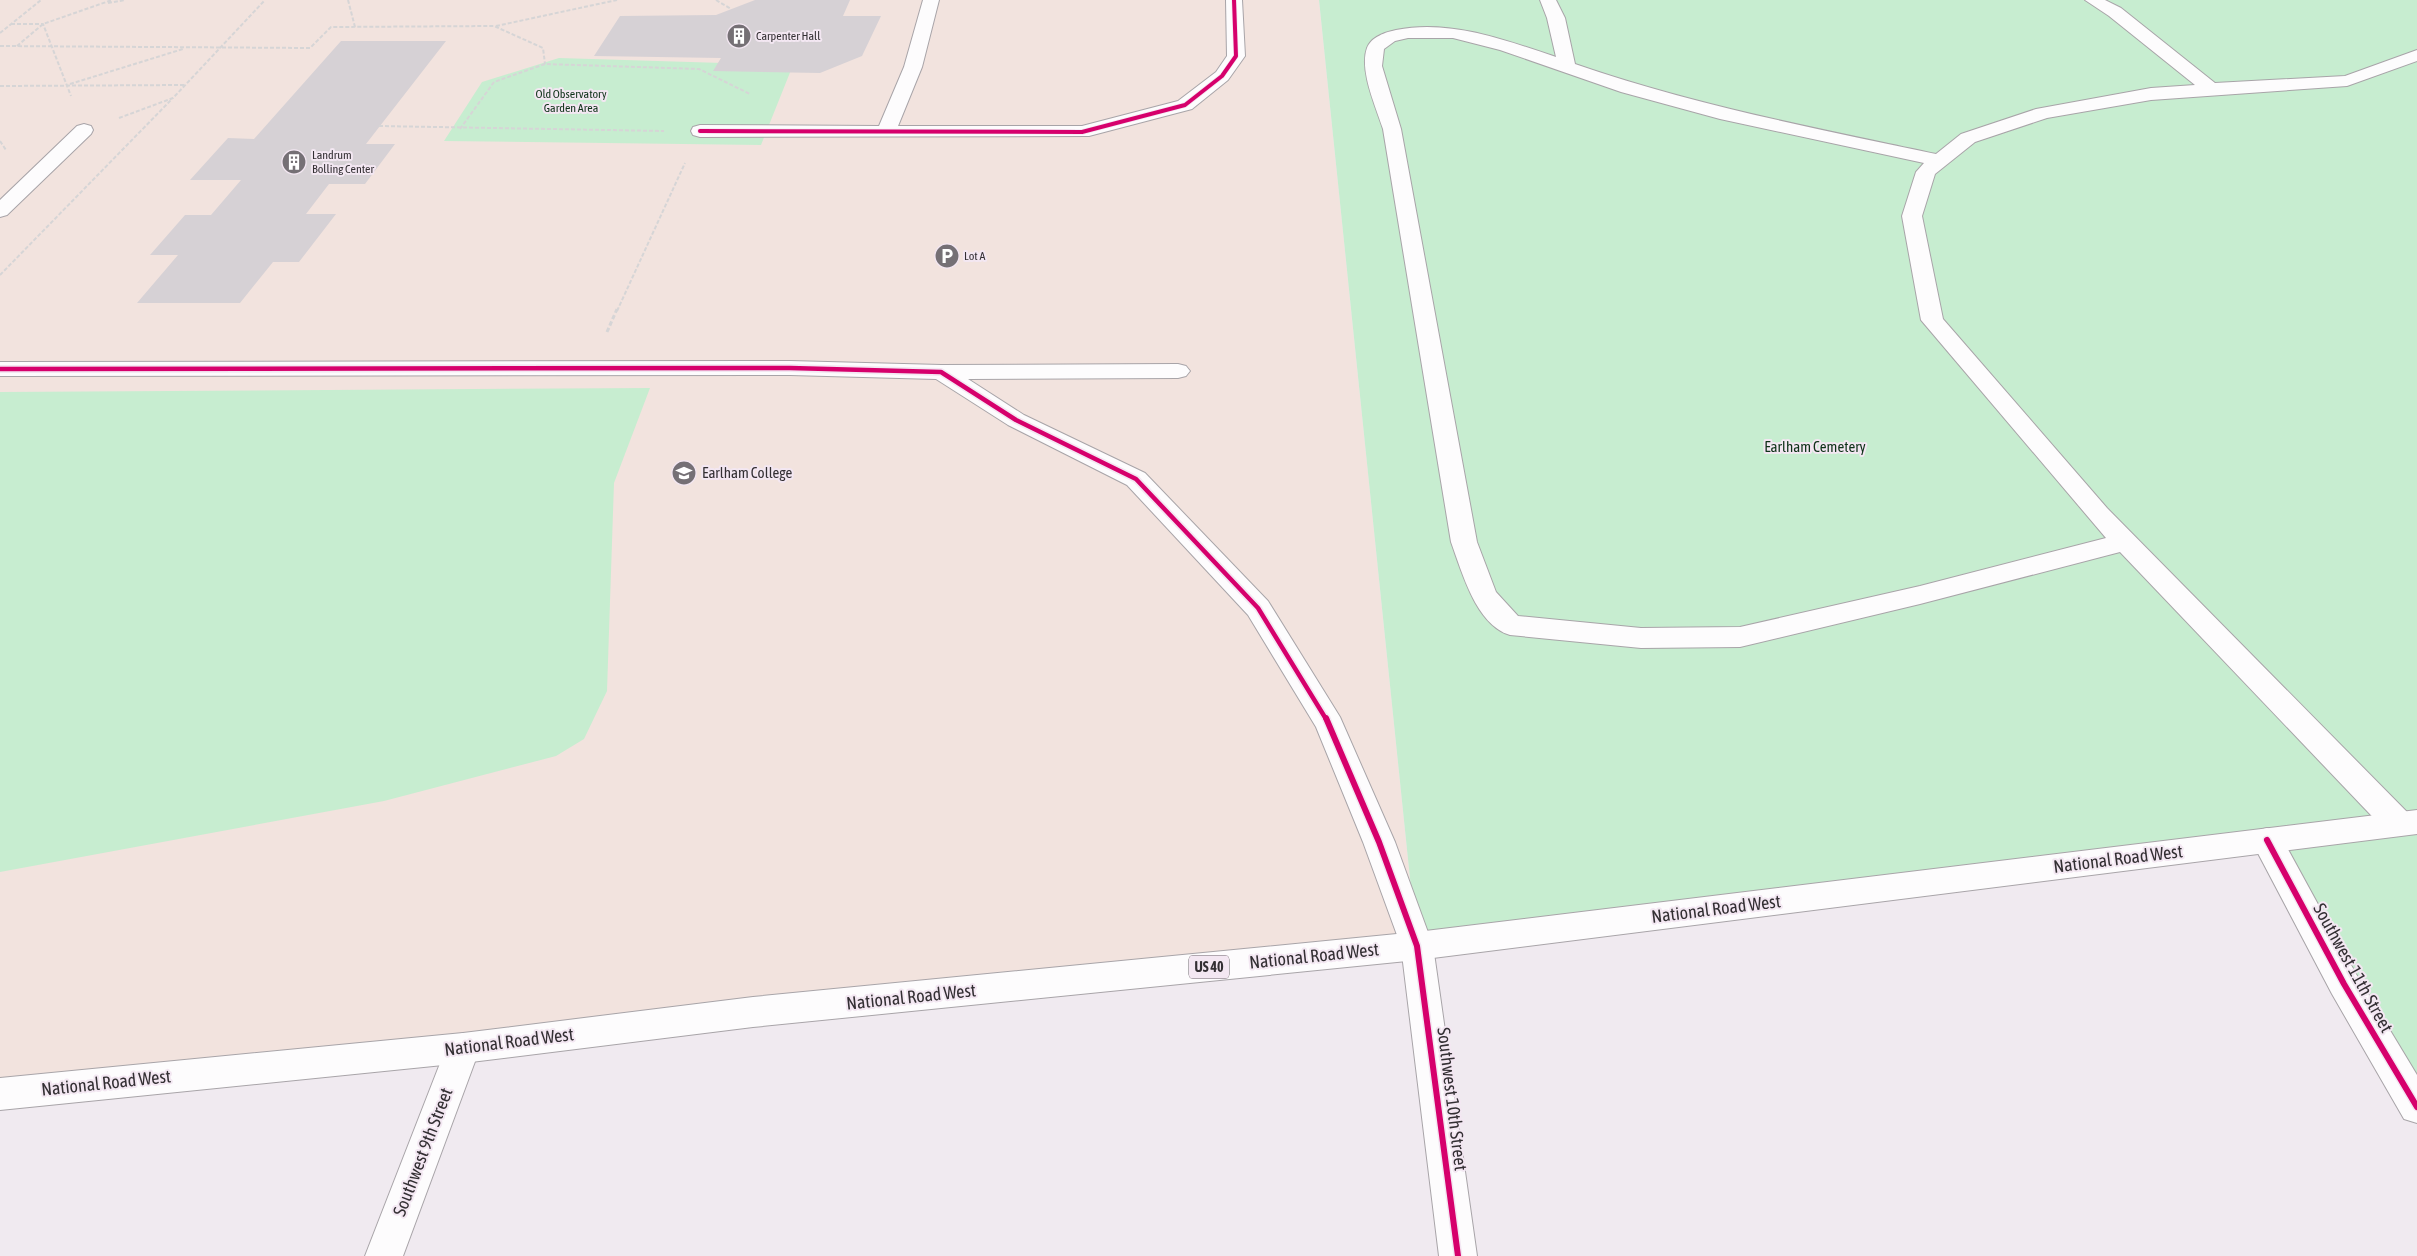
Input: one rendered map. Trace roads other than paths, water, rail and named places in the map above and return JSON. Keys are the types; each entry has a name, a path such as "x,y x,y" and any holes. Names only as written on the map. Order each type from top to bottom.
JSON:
{"street":[{"path":"886,132 913,67 931,0"},
{"path":"700,131 1082,132 1185,106 1222,76 1236,56 1234,0"},
{"path":"1548,0 1556,18 1567,67"},
{"path":"2093,0 2114,12 2211,89"},
{"path":"1940,161 1726,115 1627,88 1506,46 1452,33 1408,33 1389,37 1376,46 1373,66 1392,129 1464,542 1484,596 1510,625 1641,638 1740,637 1883,604 2125,542"},
{"path":"2408,823 2098,514 1932,320 1912,216 1926,172 1968,138 2043,113 2151,94 2347,82 2417,54"},
{"path":"0,211 84,130"},
{"path":"0,369 790,368 941,372 1178,371"},
{"name":"Southwest 10th Street","path":"941,372 1016,420 1136,479 1258,608 1330,725 1379,842 1417,946 1458,1256"},
{"name":"National Road West","path":"0,1094 464,1048 752,1012 1417,946 2408,823"},
{"name":"Southwest 11th Street","path":"2268,840 2344,984 2417,1107"},
{"name":"Southwest 9th Street","path":"384,1256 464,1048"}],"place":[{"name":"Carpenter Hall","path":"739,36"},
{"name":"Landrum Bolling Center","path":"294,162"},
{"name":"Lot A","path":"947,256"},
{"name":"Earlham College","path":"684,473"}],"park label":[{"name":"Old Observatory Garden Area","path":"571,101"},
{"name":"Earlham Cemetery","path":"1815,447"}]}
